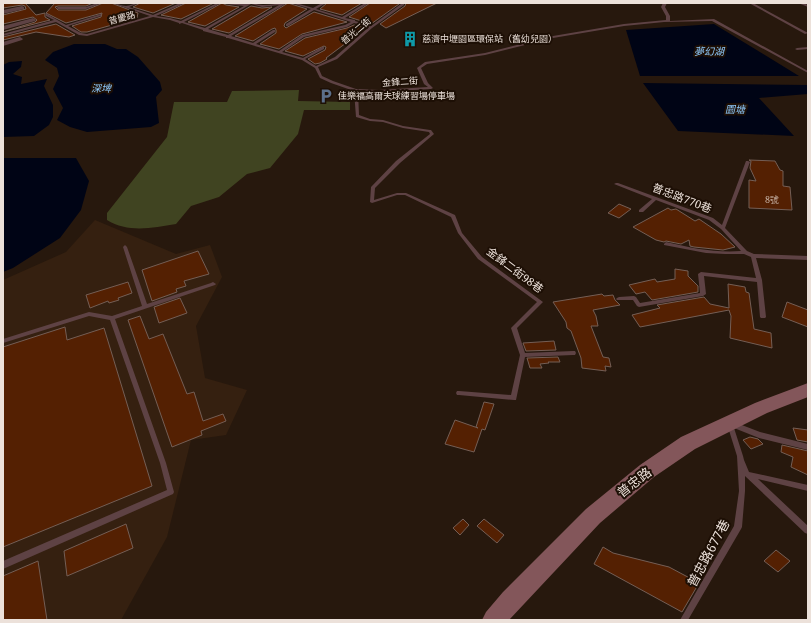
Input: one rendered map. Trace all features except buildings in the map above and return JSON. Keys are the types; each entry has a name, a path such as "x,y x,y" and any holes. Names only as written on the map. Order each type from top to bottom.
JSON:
{"street":[{"path":"3,12 22,8"},
{"path":"3,28 32,20"},
{"path":"3,44 20,39"},
{"name":"普忠路","path":"494,620 511,600 593,516 647,471 688,443 761,408 808,390"}],"lane":[{"path":"58,8 86,8 100,3"},
{"name":"金鋒二街","path":"114,3 153,16 170,19 303,59 316,67 321,77 364,92 431,88 426,84 419,68 426,63 484,54 553,37 624,25 663,22"},
{"path":"125,7 137,3"},
{"name":"普慶路","path":"65,26 80,34 86,35 153,16 183,3"},
{"path":"180,23 219,3"},
{"path":"226,3 262,6 284,3"},
{"path":"227,37 284,3"},
{"path":"293,3 371,27"},
{"path":"287,25 324,3"},
{"path":"343,18 367,3"},
{"name":"普光二街","path":"316,67 336,58 371,27 403,4 402,3"},
{"path":"663,22 668,21 668,16 663,7 665,3"},
{"path":"751,3 806,33"},
{"path":"800,3 808,6"},
{"path":"204,30 250,4"},
{"path":"46,15 65,26 100,15"},
{"path":"663,22 708,20 716,22 808,72"},
{"path":"3,35 54,21"},
{"path":"279,52 303,36 346,26 354,22"},
{"path":"253,44 274,31"},
{"path":"303,59 323,48"},
{"path":"797,49 808,48"},
{"name":"金鋒二街98巷","path":"356,90 357,116 403,127 430,131 432,134 398,162 373,188 372,202 397,194 406,194 453,216 460,233 480,258 540,302 514,328 523,355"},
{"path":"723,228 748,162"},
{"name":"普忠路770巷","path":"616,184 711,219 723,228 745,252 753,256 808,258"},
{"path":"641,211 656,198"},
{"path":"666,244 710,253 726,254 745,252"},
{"path":"124,247 145,307"},
{"path":"753,256 759,280 763,317"},
{"path":"619,300 634,298 639,305 704,294 701,274 759,280"},
{"path":"3,341 90,314 112,318 213,284"},
{"path":"3,565 171,492 163,463 112,318"},
{"path":"459,393 514,398 523,355 573,353"},
{"path":"730,424 759,435 808,447"},
{"name":"普忠路677巷","path":"684,620 738,527 742,491 740,456 730,424"},
{"path":"740,456 747,474 807,529"},
{"path":"747,474 808,488"}],"shaded area":[{"path":"95,220 176,254 210,245 222,277 196,326 205,378 247,390 226,435 191,440 167,537 121,620 3,620 3,280 66,252"}],"green space":[{"path":"299,90 298,101 350,102 350,110 304,110 298,134 270,168 247,174 219,197 191,206 176,224 149,228 132,228 123,227 107,220 107,213 167,137 174,102 227,102 232,91"}],"water":[{"name":"夢幻湖","path":"714,24 799,76 640,76 626,30"},
{"name":"深埤","path":"74,44 105,44 117,49 126,49 138,57 160,82 162,90 156,97 159,123 151,127 87,132 70,127 57,120 63,108 53,89 59,76 57,68 45,60 53,52"},
{"path":"22,61 21,67 13,74 22,77 21,84 47,79 44,86 53,105 53,117 49,125 34,136 3,137 3,65 9,62"},
{"name":"園塘","path":"643,83 808,85 808,94 759,98 794,136 678,131"},
{"path":"3,158 76,158 89,181 81,210 60,238 13,268 3,272"}],"place":[{"name":"慈濟中壢園區環保站（舊幼兒園）","path":"410,39"},
{"name":"佳樂福高爾夫球練習場停車場","path":"326,96"}]}
